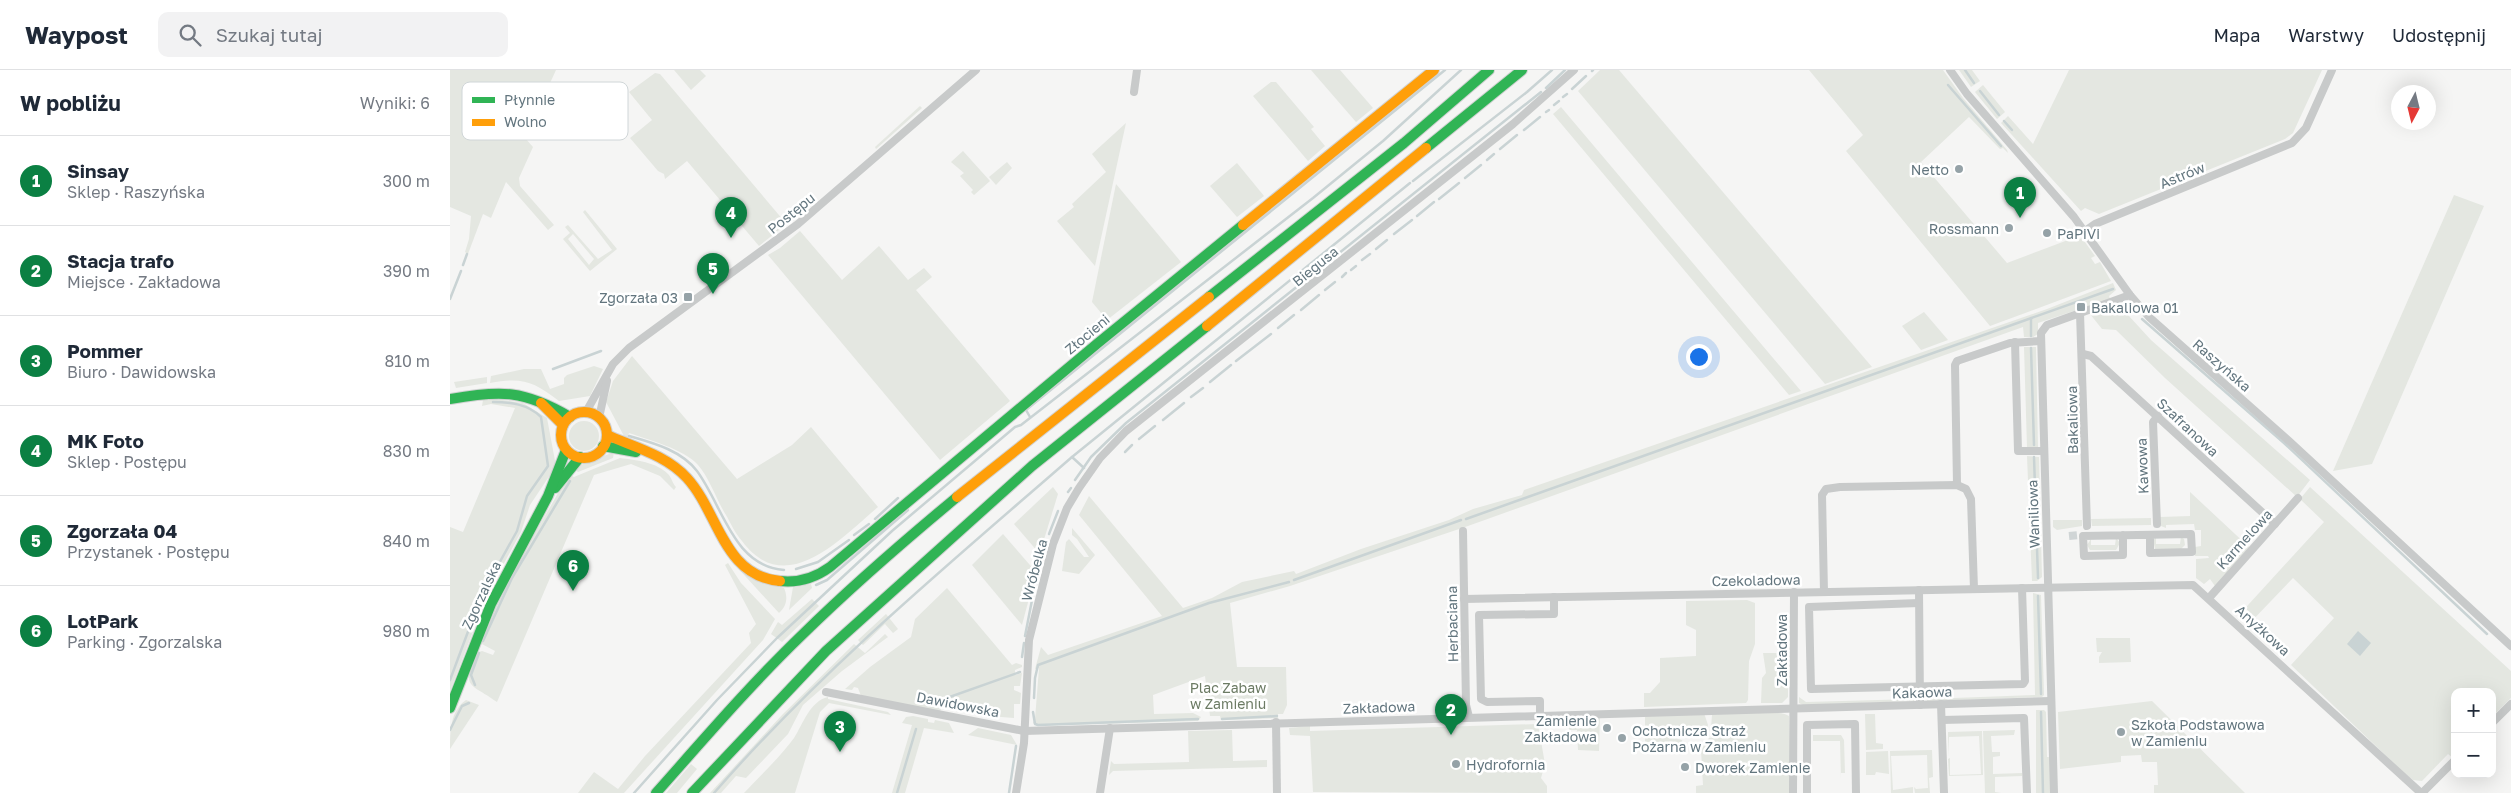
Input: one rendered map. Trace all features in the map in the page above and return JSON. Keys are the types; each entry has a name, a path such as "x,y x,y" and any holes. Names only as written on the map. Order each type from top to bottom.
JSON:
{"main road":[{"name":"Złocieni","path":"648,452 679,471 696,490 729,550 747,569 769,580 788,582 813,577 832,566 1098,343 1434,70"},
{"path":"656,793 708,733 804,634 961,494 1409,138 1489,70"},
{"path":"692,793 826,651 1032,466 1126,392 1522,70"},
{"path":"450,399 500,391 520,394 549,404 570,416"},
{"path":"540,402 563,425"},
{"path":"586,412 599,418 605,427 606,435 603,446 595,455 580,457 566,450 561,436 563,425 570,416 586,412"},
{"path":"606,435 648,452"},
{"path":"603,446 648,452"},
{"name":"Zgorzalska","path":"450,708 480,628 498,587 547,498 566,450"},
{"name":"Zgorzalska","path":"547,498 580,457"}],"street":[{"name":"Postępu","path":"608,374 613,364 638,340 798,224 976,70"},
{"path":"1134,92 1137,70"},
{"name":"Biegusa","path":"1079,488 1100,458 1126,431 1513,124 1574,70"},
{"name":"Raszyńska","path":"1950,70 1967,94 2085,231 2130,295 2173,338 2289,441 2511,646"},
{"name":"Astrów","path":"2085,231 2095,224 2290,145 2306,128 2332,70"},
{"path":"1957,485 1955,365 1957,361 2015,342 2041,342 2043,328 2047,325 2130,295"},
{"name":"Bakaliowa","path":"2080,312 2083,354 2087,526"},
{"path":"2015,342 2018,451 2044,450"},
{"name":"Waniliowa","path":"2041,342 2054,793"},
{"name":"Szafranowa","path":"2083,354 2091,356 2275,524"},
{"path":"586,412 608,374"},
{"path":"599,418 608,374"},
{"name":"Kawowa","path":"2156,521 2153,422 2158,416"},
{"path":"1833,606 1828,592 1823,491 1834,487 1957,485 1966,490 1971,499 1974,589"},
{"name":"Wróbelka","path":"1024,731 1027,662 1033,622 1053,544 1067,508 1079,488"},
{"name":"Karmelowa","path":"2209,598 2298,498"},
{"name":"Herbaciana","path":"1463,531 1466,705 1469,717"},
{"path":"2123,535 2123,555 2084,556 2081,536 2150,534 2191,534 2192,552 2150,553 2150,534"},
{"name":"Anyżkowa","path":"2048,587 2188,584 2198,587 2422,793"},
{"name":"Czekoladowa","path":"1464,599 2048,587"},
{"path":"1919,604 1809,607 1810,687 1813,690 2023,684 2025,681 2022,588"},
{"path":"1918,590 1920,705"},
{"name":"Zakładowa","path":"1793,793 1794,592"},
{"path":"1540,715 1540,701 1487,702 1481,699 1478,616 1554,614 1554,597"},
{"path":"1505,598 1506,615"},
{"path":"1794,651 1809,651"},
{"name":"Dawidowska","path":"826,692 1024,731"},
{"name":"Kakaowa","path":"1794,708 2051,701"},
{"path":"1990,703 1991,719"},
{"path":"1941,704 1944,793"},
{"path":"2496,719 2511,704"},
{"path":"1854,707 1856,793"},
{"name":"Zakładowa","path":"1024,731 1794,708"},
{"path":"1942,720 2024,718 2027,793"},
{"path":"1276,722 1277,793"},
{"path":"1807,793 1807,725 1855,724"},
{"path":"1100,793 1110,728"},
{"path":"1016,793 1024,731"},
{"path":"2422,793 2451,764"}],"green space":[{"path":"450,70 556,70 551,82 462,82 462,140 527,140 533,147 519,178 520,186 554,225 548,230 506,182 491,218 483,214 468,254 465,252 469,239 471,216 450,207"},
{"path":"674,70 700,70 706,76 691,90"},
{"path":"1311,70 1340,70 1373,108 1356,122"},
{"path":"1600,70 1619,70 1872,367 1825,384 1578,91"},
{"path":"1809,70 1943,70 1963,98 2008,153 2003,148 2000,149 1969,117 1921,162 2007,263 2076,237 2078,240 2082,238 2095,256 2091,258 2095,264 2100,262 2111,281 1990,326 1846,151 1863,135"},
{"path":"1959,70 1972,70 1980,81 1971,87"},
{"path":"2069,70 2322,70 2293,133 2285,139 2099,214 2085,208 2081,211 2001,123 2008,116 2033,144"},
{"path":"655,73 660,74 784,221 784,226 759,246 687,161 665,179 664,174 658,171 630,138 652,120 629,92"},
{"path":"1271,82 1276,82 1314,127 1311,129 1325,146 1308,161 1253,96"},
{"path":"1983,85 2005,112 1997,119 1975,92"},
{"path":"920,106 922,108 876,149 875,147"},
{"path":"1561,107 1801,391 1789,395 1553,114"},
{"path":"1126,123 1095,266 1057,221 1074,207 1072,204 1106,172 1092,154"},
{"path":"963,151 990,181 974,195 971,192 973,190 960,176 964,173 951,162"},
{"path":"1007,162 1012,168 996,185 989,177"},
{"path":"1237,163 1264,196 1237,217 1210,186"},
{"path":"1116,184 1181,262 1107,320 1092,302"},
{"path":"2454,195 2484,206 2372,464 2333,471"},
{"path":"585,210 617,249 590,271 563,239 570,233 565,227 568,225 598,259 612,250 583,212","holes":["573,234 594,259 589,265 568,239"]},
{"path":"800,231 842,280 879,246 908,280 924,268 932,277 916,290 1010,401 940,460 768,255 780,248"},
{"name":"Plac Zabaw w Zamieniu","path":"2113,283 2116,290 2109,296 2110,299 2038,323 2038,334 2033,337 2024,337 2023,327 1468,526 1290,586 1230,603 1237,667 1286,667 1287,705 1283,714 1278,714 1278,718 1221,720 1220,716 1210,716 1205,676 1153,695 1154,714 1193,713 1201,717 1198,721 1037,726 1033,723 1035,719 1039,668 1035,669 1041,647 1048,655 1162,616 1079,515 1089,496 1183,608 1212,598 1242,582 1294,571 1296,574 1361,549 1449,520 1473,509 1522,495 1524,490 2047,309"},
{"path":"2118,304 2151,340 2310,480 2297,497 2165,378 2116,330 2102,329 2090,314"},
{"path":"1924,312 1948,340 1921,350 1902,326"},
{"path":"2024,347 2036,347 2038,447 2027,448"},
{"path":"632,356 737,479 792,445 811,427 878,507 847,534 813,558 795,564 777,565 759,558 737,535 706,476 692,459 666,446 629,433 627,439 625,438 606,402 613,381"},
{"path":"594,366 603,369 590,396 559,401 542,389 527,382 511,380 490,383 491,376 524,369 541,369 550,389 564,384 564,378 567,375"},
{"path":"487,377 487,383 456,388 454,382"},
{"path":"496,399 523,403 547,418 556,466 530,505 521,532 488,593 450,691 450,527 463,532 515,408 491,404 482,406 483,400"},
{"path":"584,421 595,425 599,436 595,447 584,451 573,447 569,436 573,425"},
{"path":"614,452 613,458 578,472 573,468"},
{"path":"2027,456 2039,457 2042,577 2037,581 2032,581"},
{"path":"620,458 646,462 658,467 668,474 676,487 674,490 660,476 631,464 594,475 497,702 471,684 469,673 476,653 482,651 493,655 495,651 480,643 499,596 569,474 574,477"},
{"path":"1053,487 1058,494 1042,546 1038,552 1014,524"},
{"path":"2310,487 2511,671 2511,698 2496,713 2496,688 2451,688 2451,756 2448,754 2422,781 2413,780 2403,772 2291,665 2334,618 2293,578 2248,625 2238,616 2324,522 2300,499"},
{"path":"2190,492 2250,548 2215,586 2210,579 2204,584 2196,578 2196,559 2209,558 2208,556 2195,556 2195,547 2201,546 2201,530 2195,530 2194,524 2166,525 2166,528 2161,526 2160,517 2190,516"},
{"path":"2151,518 2151,525 2092,526 2091,519"},
{"path":"2053,520 2082,520 2082,526 2057,530 2053,527"},
{"path":"1072,528 1095,555 1079,574 1062,571 1066,542 1069,539 1084,557 1089,557 1077,539 1072,535"},
{"path":"1003,534 1036,572 1022,625 972,565"},
{"path":"2156,537 2156,544 2180,544 2181,537 2184,539 2185,545 2181,549 2155,549 2153,540"},
{"path":"2116,538 2120,543 2116,550 2090,550 2087,545 2091,539 2091,545 2115,545"},
{"path":"728,563 741,583 775,619 763,640 624,793 578,793 594,772 618,789 645,756 751,643 749,633 756,624 725,565"},
{"path":"735,565 754,578 784,588 786,601 779,613"},
{"path":"811,584 812,588 789,610 793,587"},
{"path":"947,588 1012,665 1016,663 1022,665 1022,667 1015,670 1015,675 1022,673 1020,686 1014,686 1014,690 1021,693 1020,704 1014,704 1014,718 1001,717 974,707 942,707 940,711 861,696 858,688 854,687 852,690 845,689 870,667 911,637 915,619"},
{"path":"2033,593 2041,595 2044,695 2042,697 1927,701 1927,699 2035,695"},
{"path":"812,599 819,606 782,642 771,634 778,622 782,625"},
{"path":"1747,600 1755,603 1755,644 1749,661 1748,700 1746,703 1644,707 1644,693 1650,693 1660,682 1660,658 1696,656 1696,630 1686,625 1686,601"},
{"path":"886,614 898,629 893,633 885,624 863,645 858,640"},
{"path":"885,634 888,637 842,671 803,705 788,734 746,778 736,776 721,793 710,793 782,715 854,644 865,653"},
{"path":"2096,638 2130,638 2131,662 2099,663 2099,657 2102,652 2097,652"},
{"path":"1763,653 1788,653 1788,697 1782,703 1761,703 1762,678 1766,673"},
{"path":"828,697 828,699 888,712 891,715 829,703 820,712 795,793 744,793 789,745 816,703"},
{"path":"1799,697 1806,702 1914,699 1914,701 1803,705 1799,703"},
{"path":"466,700 479,705 450,749 452,722 457,710"},
{"name":"Szkoła Podstawowa w Zamieniu","path":"2152,701 2245,793 2154,793 2154,785 2158,785 2157,762 2142,762 2141,755 2121,756 2121,762 2060,769 2058,712"},
{"path":"2036,710 2044,710 2046,712 2047,757 2050,757 2051,793 2036,793"},
{"path":"1731,712 1770,712 1789,716 1791,793 1696,793 1696,786 1703,785 1701,750 1709,738 1717,737 1717,733 1711,729 1712,715"},
{"path":"1704,713 1708,725 1706,733 1669,735 1645,729 1645,715"},
{"path":"1865,714 1875,714 1876,743 1883,744 1883,749 1866,750"},
{"path":"913,716 928,719 928,722 934,723 935,720 949,723 954,733 924,728 905,793 892,793 912,725 902,723 906,717"},
{"path":"1600,716 1599,751 1578,750 1577,730 1569,730 1569,726 1546,723 1547,717"},
{"path":"1538,724 1545,764 1541,778 1547,786 1547,793 1313,792 1310,736 1290,735 1289,728 1310,726 1310,731"},
{"path":"978,728 1011,735 1017,745 968,735"},
{"path":"1232,730 1233,761 1267,760 1267,767 1113,771 1109,775 1111,761 1114,764 1189,762 1188,731"},
{"path":"2015,730 2014,735 1991,736 1992,752 2000,752 2000,756 1993,757 1993,774 2022,773 2022,776 1995,777 1995,792 2001,793 1985,793 1983,731"},
{"path":"1982,731 1983,775 1949,776 1948,759 1950,758 1950,775 1981,774 1979,736 1949,737 1948,757 1948,732"},
{"path":"1645,732 1682,740 1684,749 1645,749"},
{"path":"1813,735 1841,735 1844,740 1845,773 1841,773 1841,779 1840,741 1813,741"},
{"path":"1932,750 1933,777 1929,778 1930,793 1915,793 1914,787 1916,789 1928,788 1927,755 1891,756 1893,790 1913,787 1913,793 1891,793 1890,751"},
{"path":"1888,751 1889,774 1876,772 1875,775 1866,775 1866,752"},
{"path":"691,764 697,769 677,793 666,793"}],"shaded area":[{"path":"2358,631 2371,643 2360,656 2347,644"}],"waterway":[{"path":"1030,417 1026,410 1445,70"},
{"path":"634,793 717,700 777,638 892,531 1015,427 1021,425 1313,198 1383,141 1461,70"},
{"path":"1413,181 1527,92 1552,70"},
{"path":"1546,88 1565,70"},
{"path":"1965,70 1974,83"},
{"path":"1572,89 1586,76"},
{"path":"1948,85 2001,146"},
{"path":"1980,91 1999,115"},
{"path":"1075,480 1091,457 1126,423 1541,92"},
{"path":"1563,97 1567,94"},
{"path":"1554,105 1559,101"},
{"path":"1524,130 1540,117"},
{"path":"2004,121 2012,130"},
{"path":"1500,149 1517,135"},
{"path":"1487,160 1494,154"},
{"path":"1465,178 1481,165"},
{"path":"1072,457 1410,183"},
{"path":"1439,199 1459,183"},
{"path":"1417,216 1434,202"},
{"path":"1394,234 1412,220"},
{"path":"1376,249 1387,240"},
{"path":"463,265 467,254"},
{"path":"1362,260 1370,254"},
{"path":"1351,270 1356,266"},
{"path":"450,299 461,271"},
{"path":"1342,277 1346,273"},
{"path":"1325,290 1335,282"},
{"path":"1466,519 2113,289"},
{"path":"1301,310 1319,295"},
{"path":"1278,328 1294,315"},
{"path":"2031,318 2031,336"},
{"path":"2142,319 2284,443 2487,634"},
{"path":"1236,361 1271,334"},
{"path":"2031,348 2034,445"},
{"path":"553,369 601,351"},
{"path":"1210,382 1231,365"},
{"path":"1191,397 1203,388"},
{"path":"450,680 482,594 517,531 527,496 548,466 541,417 525,407 493,402"},
{"path":"1163,420 1184,403"},
{"path":"1139,439 1155,426"},
{"path":"629,436 666,448 690,464 706,485 731,532 741,546 753,558 767,566 784,570"},
{"path":"1125,452 1132,445"},
{"path":"714,793 798,703 842,660 933,578 1072,457 1084,468"},
{"path":"2034,457 2038,578"},
{"path":"483,641 512,578 570,481"},
{"path":"1068,492 1071,488"},
{"path":"875,519 898,498"},
{"path":"816,585 827,580 908,510"},
{"path":"1049,534 1058,511"},
{"path":"1294,580 1461,520"},
{"path":"854,535 869,524"},
{"path":"796,569 818,562 849,540"},
{"path":"1041,564 1047,542"},
{"path":"1035,588 1039,572"},
{"path":"1034,698 1038,665 1209,603 1289,582"},
{"path":"1025,636 1033,595"},
{"path":"2038,596 2041,694"},
{"path":"1022,657 1024,643"},
{"path":"475,685 471,675 479,653"},
{"path":"927,705 1020,672"},
{"path":"450,730 462,706 469,703"},
{"path":"1033,712 1035,724 1038,725 1198,719"},
{"path":"2041,712 2043,793"},
{"path":"1222,719 1277,716"},
{"path":"897,793 916,729"},
{"path":"1009,793 1016,746"}],"tunnel":[{"path":"2069,536 2079,535"}],"traffic: fast":[{"path":"1209,297 1404,143 1489,70"},
{"path":"1426,148 1522,70"},
{"path":"780,581 806,579 830,567 1098,343 1243,225"},
{"path":"692,793 826,651 1032,466 1207,326"},
{"path":"450,399 484,394 512,394 539,402 570,417"},
{"path":"603,446 636,452"},
{"path":"450,708 491,604 548,496 566,450"},
{"path":"555,488 580,457"},
{"path":"656,793 746,692 803,634 878,564 957,497"}],"traffic: slow":[{"path":"1243,225 1434,70"},
{"path":"1207,326 1426,148"},
{"path":"957,497 1209,297"},
{"path":"541,403 563,425"},
{"path":"584,412 597,416 603,422 607,435 603,448 597,454 584,458 571,454 565,448 561,435 565,422 571,416 584,412"},
{"path":"607,435 660,457 679,470 698,492 724,541 734,555 746,568 761,577 780,581"}],"place":[{"name":"Netto","path":"1959,169"},
{"name":"Sinsay","path":"2020,218"},
{"name":"Rossmann","path":"2009,228"},
{"name":"PaPiVi","path":"2047,233"},
{"name":"MK Foto","path":"731,238"},
{"name":"Zgorzała 04","path":"713,294"},
{"name":"Zgorzała 03","path":"688,297"},
{"name":"Bakaliowa 01","path":"2081,307"},
{"name":"LotPark","path":"573,591"},
{"name":"Zamienie Zakładowa","path":"1607,728"},
{"name":"Szkoła Podstawowa w Zamieniu","path":"2121,732"},
{"name":"Stacja trafo","path":"1451,735"},
{"name":"Ochotnicza Straż Pożarna w Zamieniu","path":"1622,738"},
{"name":"Pommer","path":"840,752"},
{"name":"Hydrofornia","path":"1456,764"},
{"name":"Dworek Zamienie","path":"1685,767"}]}
